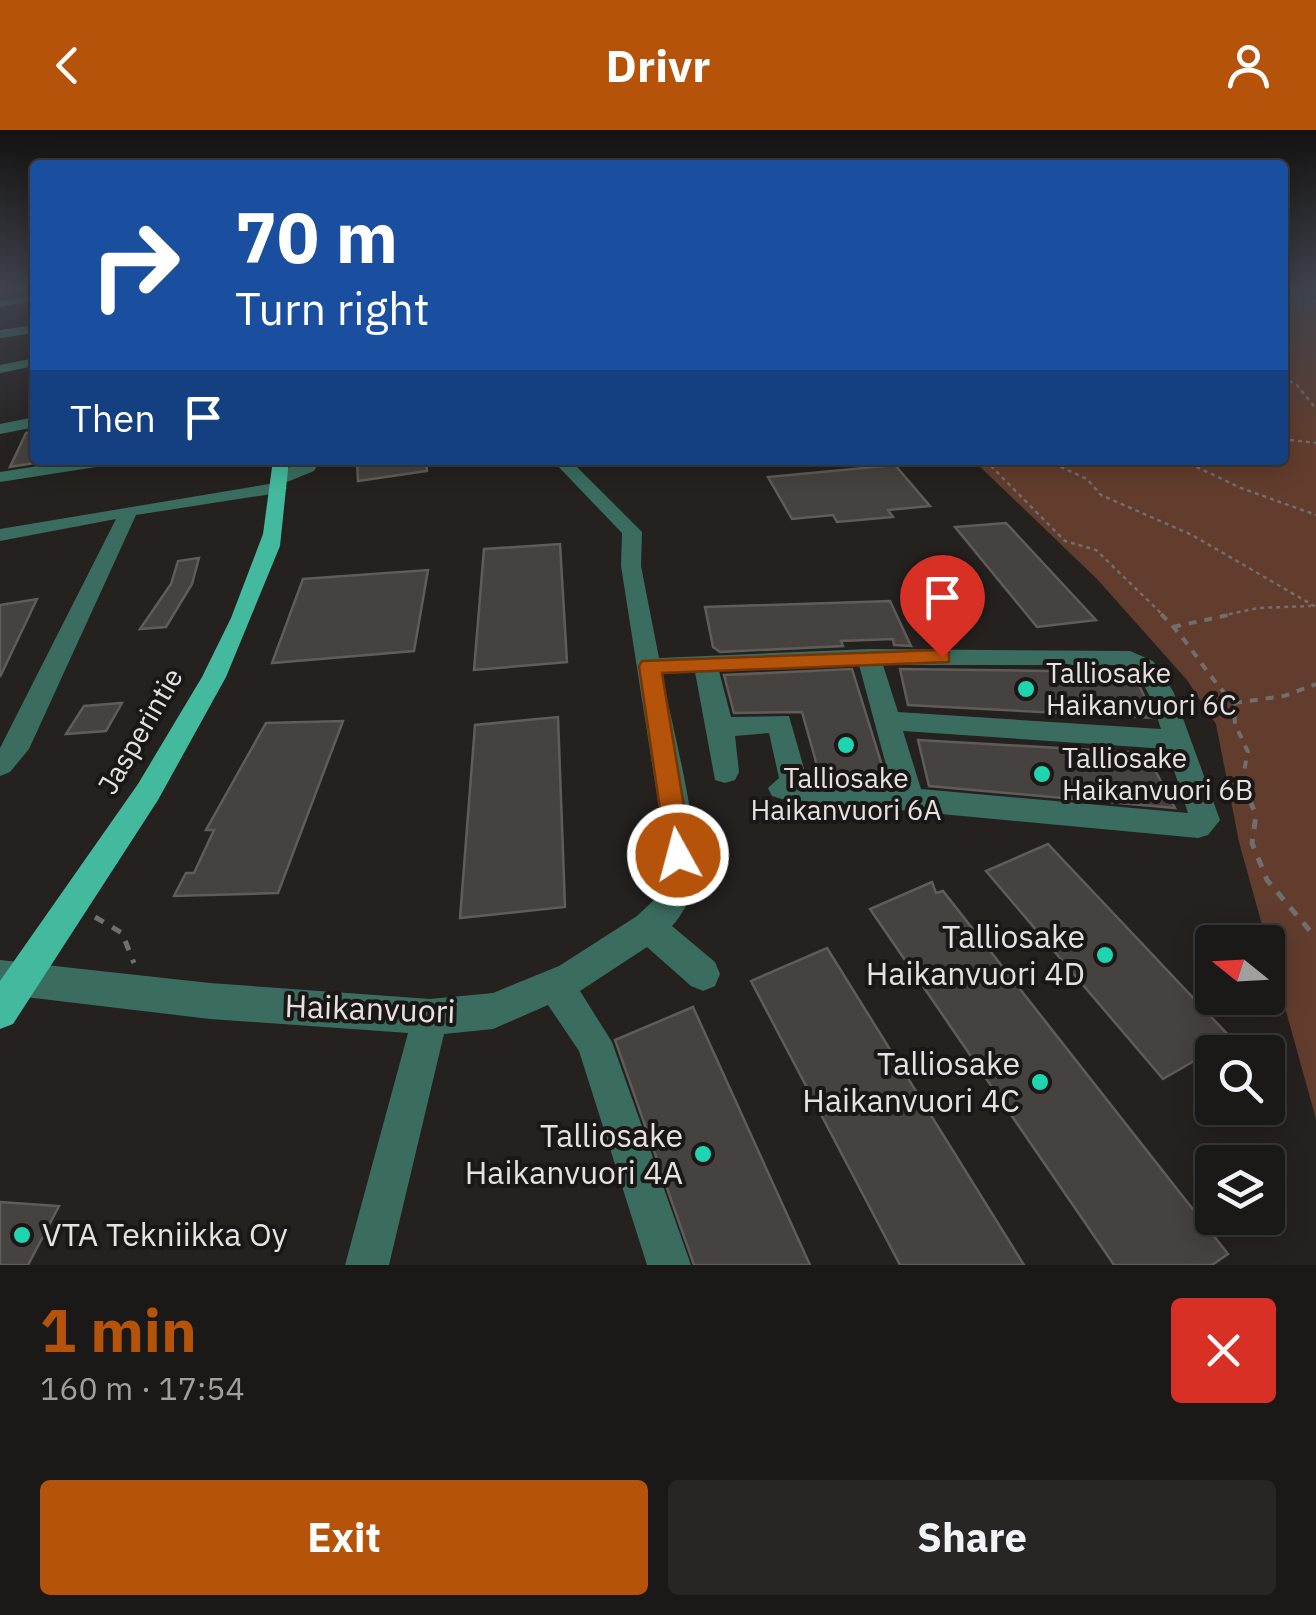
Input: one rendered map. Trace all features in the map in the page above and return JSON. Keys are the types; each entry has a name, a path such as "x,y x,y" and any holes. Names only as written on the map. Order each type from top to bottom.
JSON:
{"main road":[{"name":"Jasperintie","path":"0,1011 11,978 64,916 168,764 267,556 280,476"}],"street":[{"path":"0,369 28,364"},
{"path":"0,429 30,423"},
{"path":"0,477 77,465"},
{"path":"0,535 128,511 280,476 310,465"},
{"name":"Haikanvuori","path":"11,978 430,1017 493,1010 555,985 649,927 669,907 680,883 676,827 631,566 632,532 565,465"},
{"path":"0,765 16,748 128,511"},
{"path":"650,666 869,656 1122,657 1145,666 1161,691 1205,820 1198,826 789,789 780,723 721,727"},
{"path":"869,656 910,800"},
{"path":"706,663 721,727 725,772"},
{"path":"888,721 1180,740"},
{"path":"649,927 703,974"},
{"path":"555,985 594,1042 669,1265"},
{"path":"367,1265 430,1017"}],"path":[{"path":"1288,380 1297,384 1316,409"},
{"path":"1288,439 1316,443"},
{"path":"990,465 1065,541 1096,550 1194,646 1210,680 1234,703 1234,724 1248,752 1242,785 1256,816 1252,843 1266,880 1316,938"},
{"path":"1057,465 1087,479 1101,495 1192,535 1316,606"},
{"path":"1193,465 1316,515"},
{"path":"1174,627 1258,608 1316,606"},
{"path":"1234,703 1284,696 1316,684"},
{"path":"64,916 107,919 122,931 134,955 136,992"}],"shaded area":[{"path":"1288,344 1316,344 1316,1119 1285,1007 1285,925 1262,925 1239,842 1216,724 1187,680 1097,579 978,465 1288,465"}],"building":[{"path":"30,432 30,464 10,467 26,433"},
{"path":"357,465 426,465 427,471 358,481"},
{"path":"895,465 930,506 888,510 893,517 837,522 833,515 792,519 768,477"},
{"path":"1006,523 1096,620 1037,627 955,527"},
{"path":"560,544 567,662 474,670 484,549"},
{"path":"199,558 192,584 166,627 140,629 171,584 178,561"},
{"path":"428,570 414,651 272,663 303,579"},
{"path":"37,599 0,677 0,605"},
{"path":"890,601 911,646 894,645 893,639 841,641 843,646 720,652 713,647 705,607"},
{"name":"Talliosake Haikanvuori 6A","path":"852,669 885,775 820,776 802,712 734,713 724,675"},
{"name":"Talliosake Haikanvuori 6C","path":"900,669 1124,672 1139,685 1154,718 908,705"},
{"path":"122,703 106,731 66,734 84,706"},
{"path":"558,717 565,907 460,918 475,725"},
{"path":"343,721 278,893 174,896 186,873 194,873 214,830 206,830 266,723"},
{"name":"Talliosake Haikanvuori 6B","path":"918,740 1146,753 1175,808 929,786"},
{"name":"Talliosake Haikanvuori 4D","path":"1048,844 1195,1000 1195,1015 1209,1015 1228,1035 1195,1035 1195,1060 1163,1079 986,871"},
{"name":"Talliosake Haikanvuori 4C","path":"932,882 936,893 943,891 1195,1212 1195,1235 1213,1235 1228,1254 1212,1265 1114,1265 870,909"},
{"path":"827,948 1024,1265 900,1265 751,981"},
{"name":"Talliosake Haikanvuori 4A","path":"693,1007 810,1265 694,1265 615,1040"},
{"name":"VTA Tekniikka Oy","path":"0,1202 59,1206 28,1265 0,1265"}],"place":[{"name":"Talliosake Haikanvuori 6C","path":"1026,689"},
{"name":"Talliosake Haikanvuori 6A","path":"846,745"},
{"name":"Talliosake Haikanvuori 6B","path":"1042,774"},
{"name":"Talliosake Haikanvuori 4D","path":"1105,955"},
{"name":"Talliosake Haikanvuori 4C","path":"1040,1082"},
{"name":"Talliosake Haikanvuori 4A","path":"703,1154"},
{"name":"VTA Tekniikka Oy","path":"22,1235"}],"route":[{"path":"678,855 650,666 869,656 942,657"}]}
